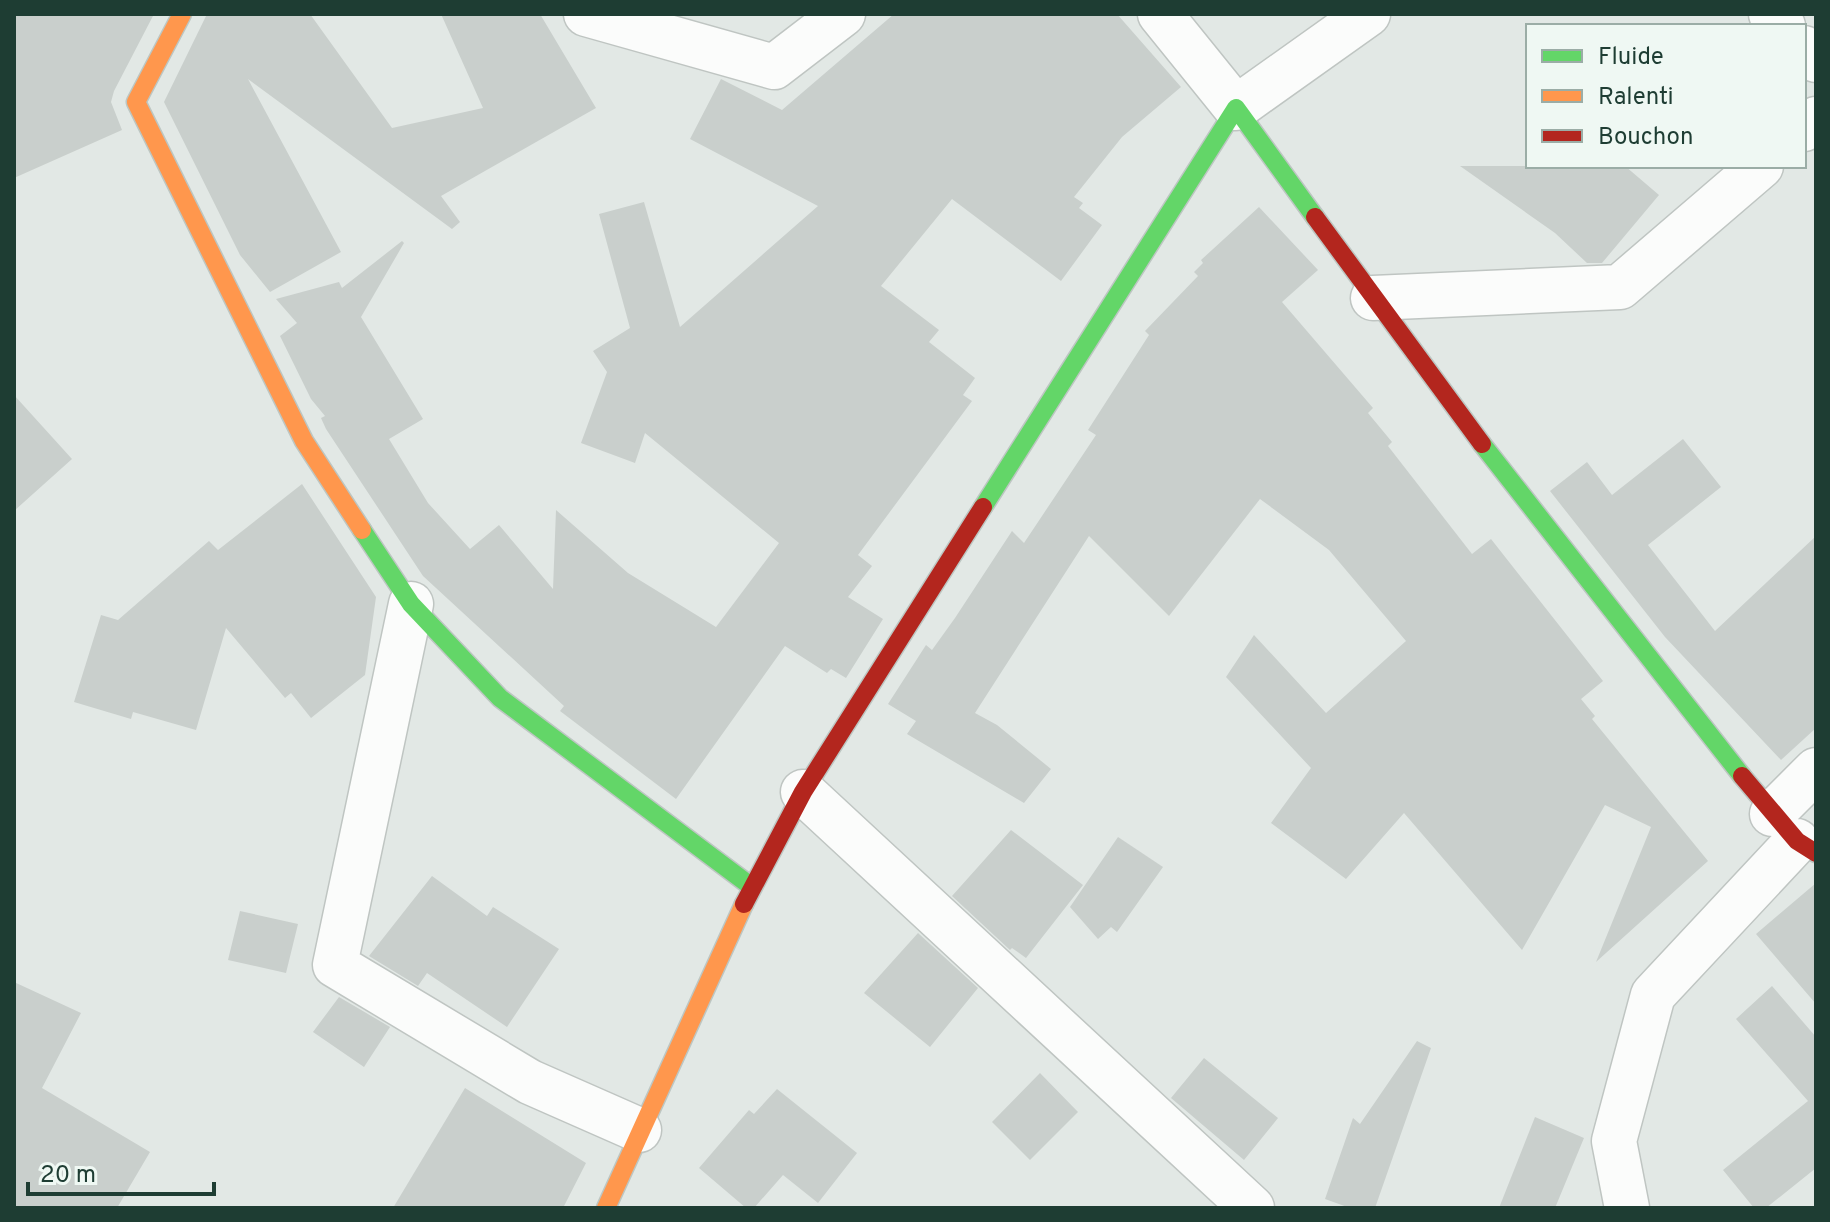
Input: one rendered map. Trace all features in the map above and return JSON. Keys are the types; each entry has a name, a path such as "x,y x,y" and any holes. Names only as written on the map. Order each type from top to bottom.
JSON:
{"street":[{"path":"182,14 136,102 304,441 411,604 500,698 752,887"},
{"path":"586,14 774,67 843,14"},
{"path":"1160,14 1236,108 1464,422 1795,836"},
{"path":"606,1208 752,887 803,792 1236,108 1368,14"},
{"path":"1373,298 1620,287 1759,168"},
{"path":"411,604 335,965 530,1082 639,1130"},
{"path":"1627,1208 1614,1141 1653,995 1795,836 1816,770"},
{"path":"803,792 1252,1208"}],"building":[{"path":"14,14 154,14 114,91 111,102 122,130 14,178"},
{"path":"207,14 310,14 392,128 483,108 441,14 540,14 596,108 441,196 460,222 452,229 248,79 341,252 270,292 240,255 164,102"},
{"path":"894,14 1117,14 1181,87 1122,137 1074,197 1083,203 1079,208 1102,225 1061,281 952,199 881,286 939,330 929,342 975,378 963,395 972,401 858,555 872,566 848,597 883,619 846,678 831,669 827,673 785,646 676,799 560,711 564,706 423,576 326,429 321,418 325,416 311,399 280,336 297,323 276,299 339,282 342,288 402,241 404,243 361,317 423,419 389,439 428,503 470,549 499,525 553,589 556,510 628,573 716,627 779,543 645,433 635,463 581,443 607,372 593,351 630,328 599,214 644,202 680,327 818,206 690,139 721,79 782,110"},
{"path":"1460,166 1627,168 1659,195 1602,263 1587,263 1555,233"},
{"path":"1259,207 1318,270 1282,302 1373,408 1368,413 1392,442 1388,446 1472,554 1491,539 1603,681 1581,699 1595,716 1592,719 1708,861 1596,962 1651,827 1605,805 1522,950 1404,813 1346,879 1271,823 1311,768 1226,677 1254,635 1326,713 1406,641 1329,550 1260,499 1169,616 1089,536 975,713 997,725 1051,769 1024,803 907,734 916,721 888,704 926,645 932,650 955,618 1012,531 1024,543 1096,435 1088,430 1149,335 1145,331 1198,276 1194,272 1203,263 1201,260"},
{"path":"14,395 72,459 14,511"},
{"path":"1683,439 1721,487 1648,545 1715,631 1816,536 1816,728 1781,760 1665,637 1550,491 1587,462 1612,495"},
{"path":"302,484 376,597 365,675 311,718 291,693 285,698 226,628 196,730 133,712 131,719 74,702 101,615 118,620 209,541 218,550"},
{"path":"1011,830 1083,885 1026,958 1012,948 1010,950 952,896"},
{"path":"1118,837 1163,867 1117,932 1111,927 1098,939 1070,907"},
{"path":"432,876 487,916 493,907 559,949 507,1027 427,973 418,986 369,956"},
{"path":"1816,883 1816,1004 1756,934"},
{"path":"240,911 298,924 286,973 228,960"},
{"path":"918,933 978,988 930,1047 864,993"},
{"path":"14,982 81,1013 42,1088 150,1152 117,1208 14,1208"},
{"path":"1772,986 1816,1037 1816,1168 1766,1208 1754,1208 1723,1170 1808,1101 1736,1019"},
{"path":"339,997 390,1027 364,1067 313,1032"},
{"path":"1417,1041 1431,1048 1375,1208 1350,1208 1325,1199 1353,1118 1360,1124"},
{"path":"1204,1058 1278,1118 1244,1160 1171,1098"},
{"path":"1040,1073 1078,1112 1030,1160 992,1122"},
{"path":"465,1088 586,1163 563,1208 393,1208"},
{"path":"777,1089 857,1153 818,1203 783,1175 754,1208 746,1208 699,1168 749,1110 754,1114"},
{"path":"1535,1117 1584,1138 1555,1208 1499,1208"}],"traffic: fast":[{"path":"983,507 1236,108 1315,217"},
{"path":"1482,444 1742,776"},
{"path":"362,530 411,604 500,698 752,887"}],"traffic: slow":[{"path":"182,14 136,102 304,441 362,530"},
{"path":"606,1208 744,904"}],"traffic: jam":[{"path":"1315,217 1482,444"},
{"path":"744,904 803,792 983,507"},
{"path":"1742,776 1797,841 1816,853"}]}
